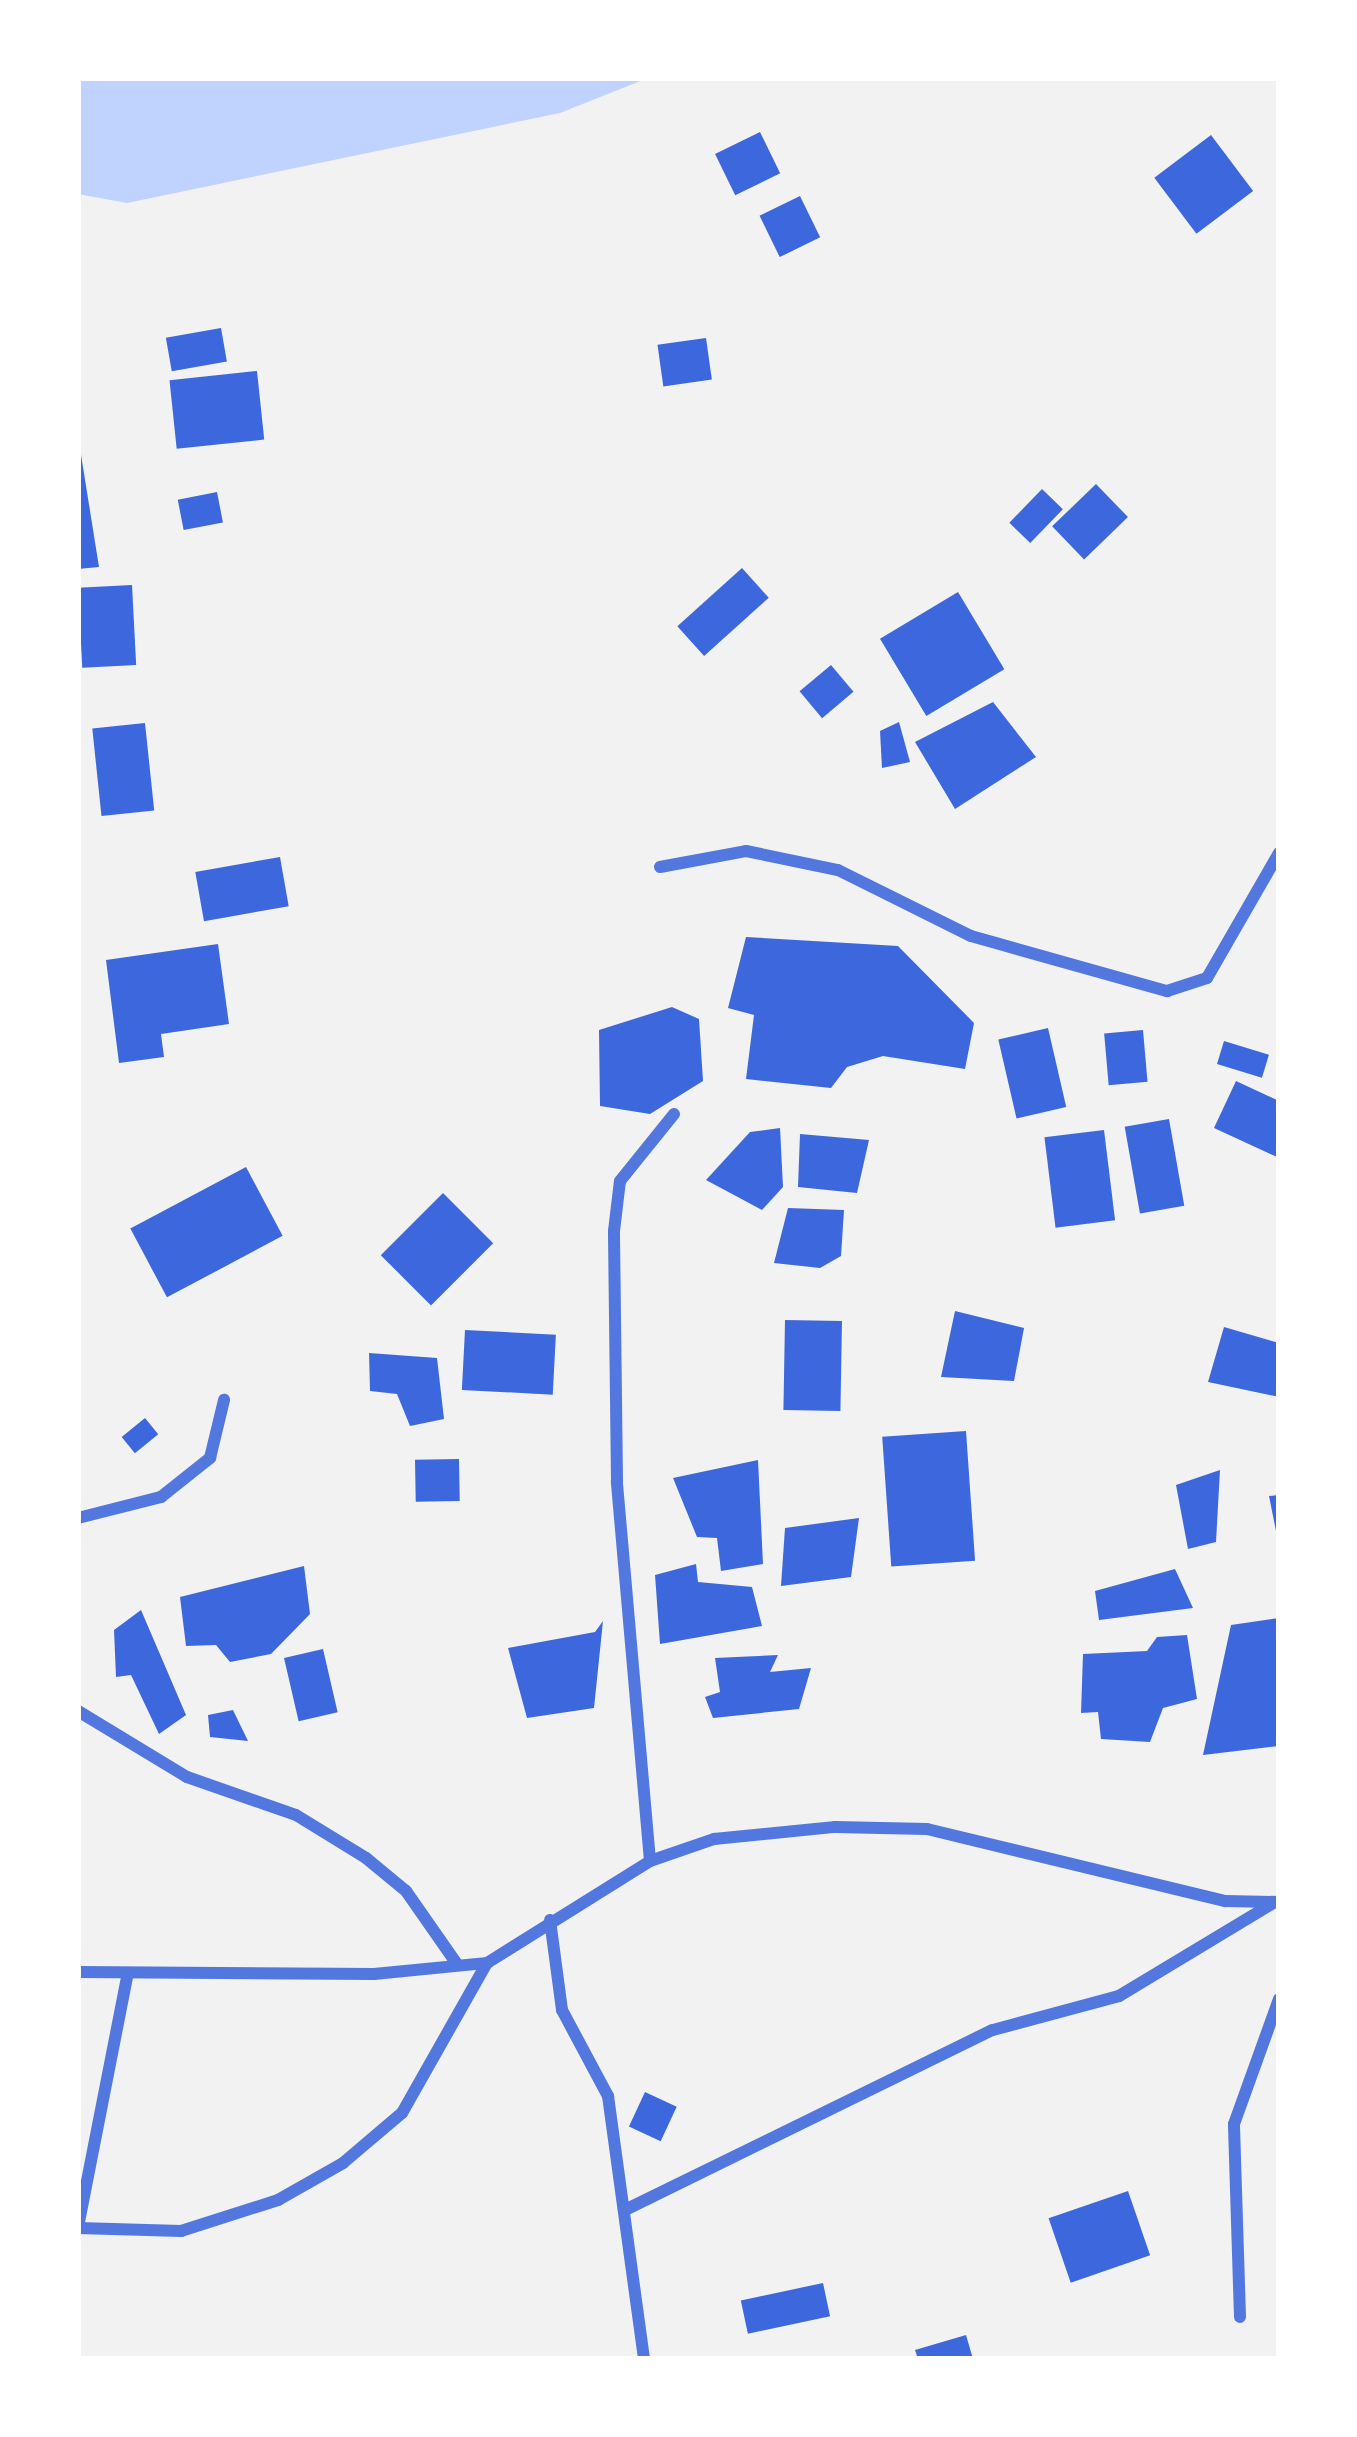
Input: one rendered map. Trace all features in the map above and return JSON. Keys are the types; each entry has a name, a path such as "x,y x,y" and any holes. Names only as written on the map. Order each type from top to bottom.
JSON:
{"street":[{"path":"660,868 746,851 838,870 971,936 1167,991 1208,978 1279,853"},
{"path":"650,1861 617,1481 614,1231 620,1181 674,1114"},
{"path":"78,1518 160,1497 210,1458 224,1400"},
{"path":"78,1711 187,1777 296,1815 365,1858 406,1891 458,1964"},
{"path":"128,1973 78,2228 181,2231 278,2200 343,2162 401,2114 487,1963 650,1861 714,1839 926,1829 1225,1901 1277,1902"},
{"path":"627,2209 993,2030 1119,1996 1277,1902"},
{"path":"550,1920 562,2010 608,2096 644,2359"},
{"path":"78,1972 487,1963"},
{"path":"1240,2317 1234,2124 1279,1999"}],"water":[{"path":"78,78 648,78 560,113 127,203 78,194"}],"building":[{"path":"760,132 780,173 735,195 715,154"},
{"path":"1211,135 1253,191 1196,234 1154,178"},
{"path":"800,196 820,237 780,257 760,216"},
{"path":"221,328 227,361 172,371 166,338"},
{"path":"706,338 712,380 663,386 657,345"},
{"path":"257,371 264,440 177,449 169,380"},
{"path":"78,436 99,567 78,569"},
{"path":"1096,484 1128,517 1084,559 1052,526"},
{"path":"1042,489 1063,509 1030,543 1009,523"},
{"path":"217,492 223,522 184,530 178,500"},
{"path":"742,568 769,598 704,656 677,626"},
{"path":"132,585 136,665 82,668 78,588"},
{"path":"958,592 1004,669 926,716 880,639"},
{"path":"831,665 853,692 822,718 800,691"},
{"path":"993,702 1036,757 955,809 915,742"},
{"path":"899,722 910,762 882,768 880,731"},
{"path":"145,723 154,811 101,816 92,729"},
{"path":"280,857 289,906 204,921 195,872"},
{"path":"746,937 898,946 974,1023 965,1069 883,1056 847,1067 831,1088 746,1079 754,1015 728,1008"},
{"path":"218,944 229,1024 161,1034 164,1057 119,1063 106,960"},
{"path":"672,1007 699,1019 703,1081 650,1114 600,1106 599,1030"},
{"path":"1048,1028 1066,1107 1017,1118 998,1039"},
{"path":"1143,1030 1148,1082 1109,1085 1104,1033"},
{"path":"1224,1041 1269,1055 1262,1078 1217,1064"},
{"path":"1236,1081 1279,1101 1277,1157 1214,1128"},
{"path":"1169,1119 1184,1206 1140,1213 1125,1127"},
{"path":"780,1128 783,1187 762,1210 706,1180 750,1132"},
{"path":"1104,1130 1115,1220 1056,1228 1044,1137"},
{"path":"800,1134 869,1140 857,1193 798,1187"},
{"path":"246,1167 283,1236 167,1297 130,1229"},
{"path":"443,1193 493,1243 431,1305 381,1255"},
{"path":"788,1208 844,1210 841,1256 820,1268 774,1263"},
{"path":"955,1311 1024,1328 1014,1381 941,1377"},
{"path":"785,1320 842,1321 840,1411 783,1410"},
{"path":"1224,1327 1279,1343 1279,1397 1208,1382"},
{"path":"465,1330 556,1335 553,1395 462,1390"},
{"path":"369,1353 437,1358 444,1419 410,1426 397,1394 370,1391"},
{"path":"145,1418 158,1434 135,1453 122,1437"},
{"path":"966,1431 975,1561 891,1567 882,1437"},
{"path":"459,1459 460,1501 416,1502 415,1460"},
{"path":"758,1460 763,1564 721,1571 717,1538 697,1537 673,1478"},
{"path":"1220,1470 1216,1542 1188,1549 1176,1485"},
{"path":"1279,1495 1279,1546 1269,1496"},
{"path":"859,1518 851,1577 781,1586 785,1528"},
{"path":"696,1564 698,1582 752,1587 762,1626 660,1644 655,1575"},
{"path":"304,1566 310,1614 271,1654 230,1662 216,1645 186,1646 180,1597"},
{"path":"1175,1569 1193,1608 1099,1620 1095,1591"},
{"path":"141,1610 186,1715 159,1734 131,1675 116,1677 114,1630"},
{"path":"1279,1618 1279,1746 1203,1755 1231,1625"},
{"path":"603,1621 594,1708 527,1718 508,1648 595,1632"},
{"path":"1187,1635 1197,1699 1163,1708 1150,1742 1101,1739 1098,1712 1081,1713 1083,1654 1147,1651 1157,1637"},
{"path":"323,1649 338,1712 299,1721 284,1658"},
{"path":"778,1655 770,1672 811,1668 799,1709 713,1718 705,1697 720,1692 715,1658"},
{"path":"233,1710 248,1741 210,1737 208,1715"},
{"path":"645,2092 677,2107 661,2141 629,2126"},
{"path":"1128,2191 1150,2255 1071,2283 1049,2218"},
{"path":"823,2283 830,2316 748,2334 741,2300"},
{"path":"966,2335 973,2359 918,2359 915,2350"}]}
